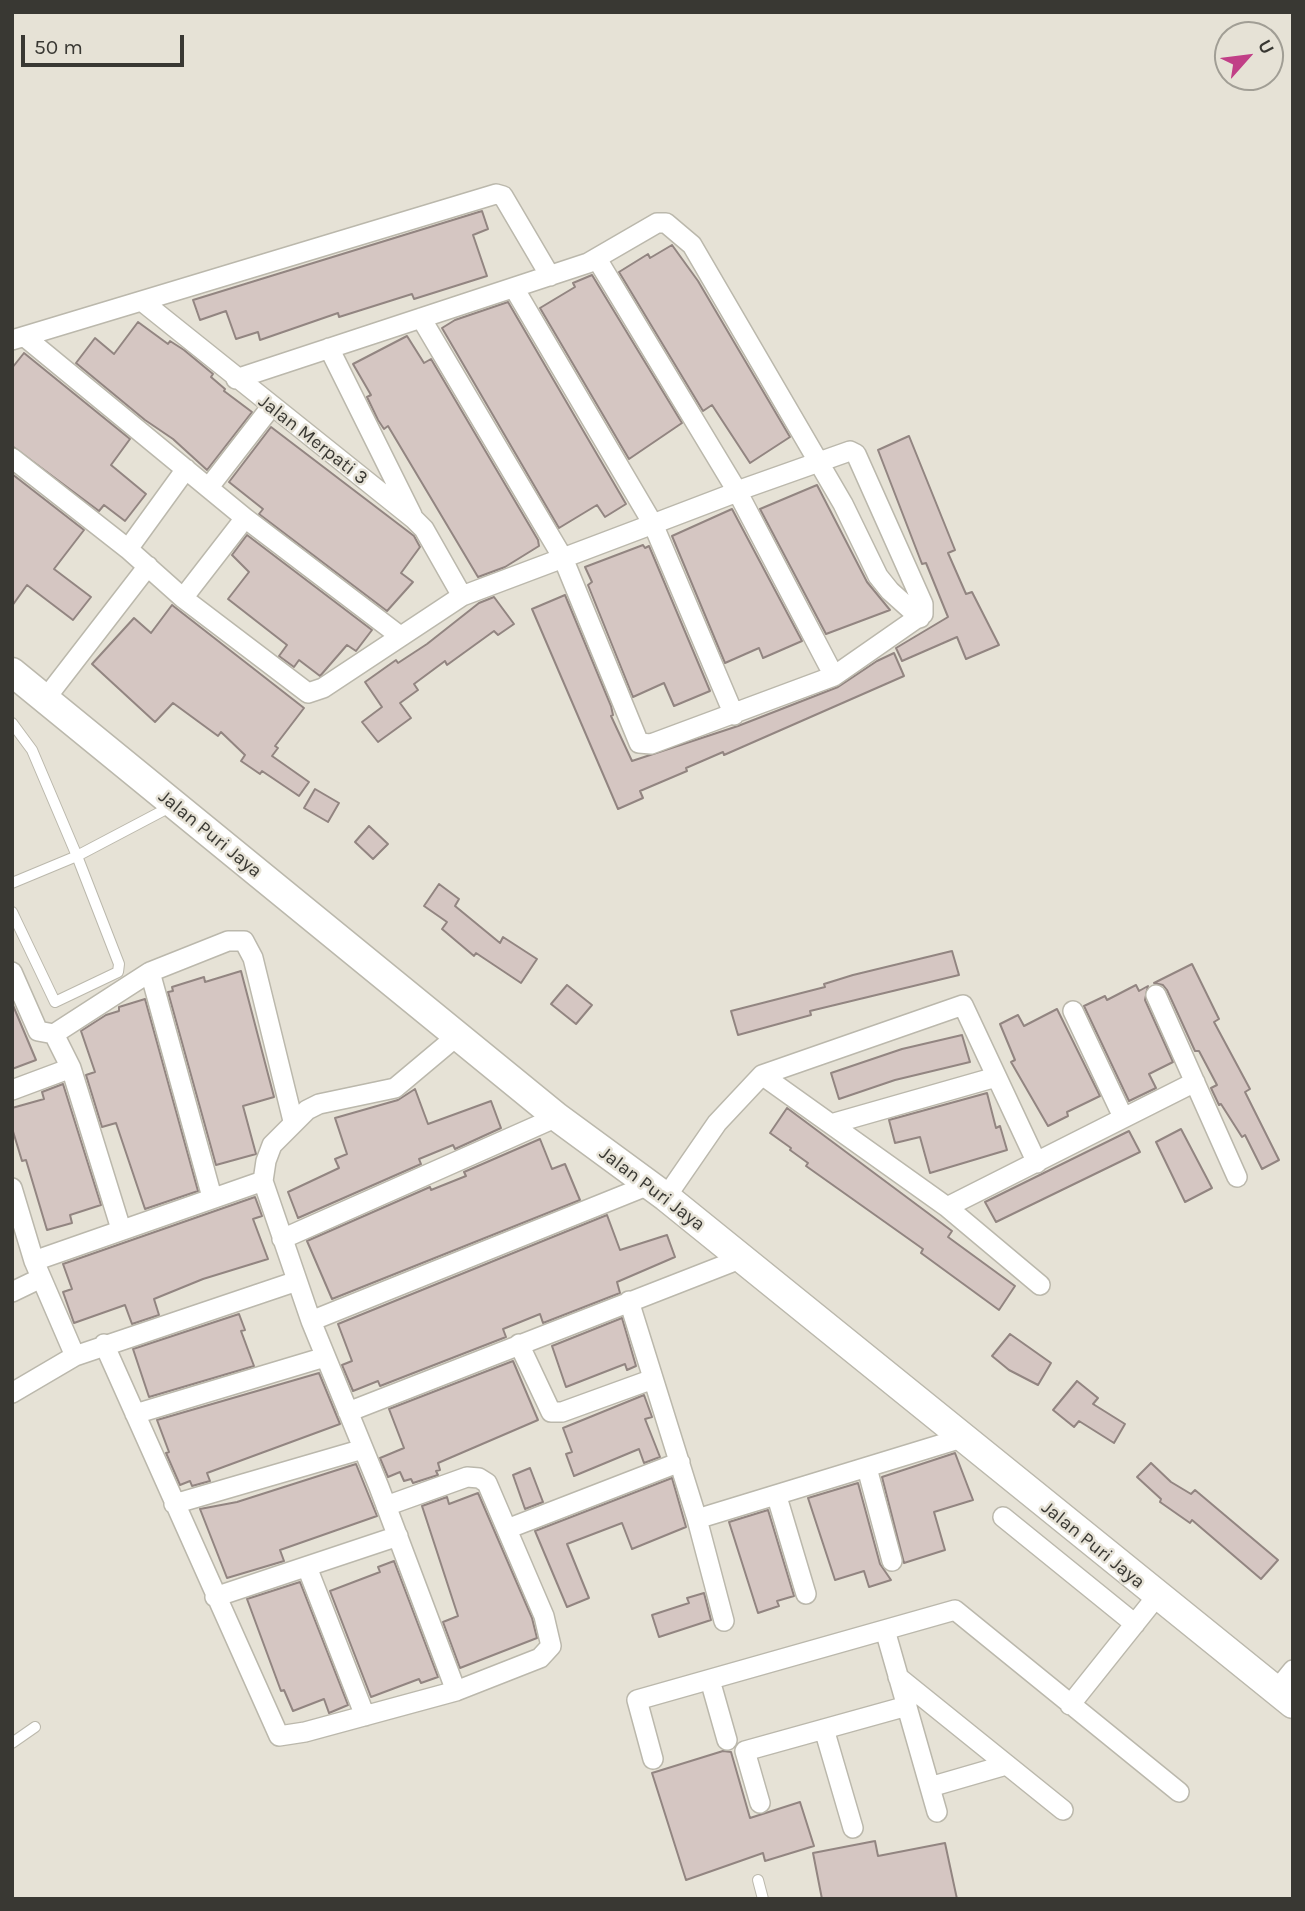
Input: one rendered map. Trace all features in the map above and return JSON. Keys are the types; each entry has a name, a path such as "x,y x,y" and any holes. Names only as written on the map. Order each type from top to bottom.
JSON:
{"street":[{"path":"19,339 496,194 503,196 550,276"},
{"path":"236,379 597,259 657,223 666,223 683,235 818,462 878,576 890,591 920,618"},
{"path":"597,259 737,491 834,676"},
{"path":"514,288 653,524 734,715"},
{"name":"Jalan Merpati 3","path":"143,302 414,519 424,529 462,596"},
{"path":"12,458 128,549 183,598 308,693 323,688 462,596 563,558 653,524 737,491 850,451 856,454 923,604 925,609 920,618 834,676 651,744 639,743 563,558 421,318"},
{"path":"19,339 400,636"},
{"path":"330,348 414,519"},
{"path":"209,487 271,407"},
{"path":"128,549 186,469"},
{"path":"183,598 246,518"},
{"path":"33,684 88,642 148,566"},
{"name":"Jalan Puri Jaya","path":"33,684 174,805 557,1117 666,1186 740,1259 1284,1698"},
{"path":"12,972 38,1031 54,1034 150,972 228,941 244,941 253,958 293,1121"},
{"path":"150,972 212,1198"},
{"path":"1156,995 1237,1177"},
{"path":"311,1321 666,1186 717,1123 762,1075 963,1005 1037,1163"},
{"path":"1073,1011 1123,1117"},
{"path":"54,1034 71,1068 121,1229"},
{"path":"456,1692 398,1536 311,1321 263,1181 265,1161 272,1145 293,1121 319,1104 395,1088 457,1036"},
{"path":"12,1090 71,1068"},
{"path":"762,1075 947,1207 1040,1285"},
{"path":"831,1124 996,1077"},
{"path":"947,1207 1195,1082"},
{"path":"282,1239 557,1117"},
{"path":"12,1292 38,1269 121,1229 263,1181"},
{"path":"12,1188 38,1269 75,1356"},
{"path":"348,1412 740,1259"},
{"path":"12,1393 75,1356 104,1344 297,1281"},
{"path":"629,1301 697,1519 724,1621"},
{"path":"104,1344 276,1734 305,1732 456,1692 540,1658 551,1646 544,1616 487,1483 473,1477 386,1506"},
{"path":"519,1344 551,1412 562,1412 653,1379"},
{"path":"135,1414 325,1357"},
{"path":"697,1519 777,1497 962,1438"},
{"path":"174,1504 363,1448"},
{"path":"507,1529 680,1462"},
{"path":"867,1468 892,1561"},
{"path":"777,1497 806,1594"},
{"path":"1003,1517 1135,1624"},
{"path":"215,1597 398,1536"},
{"path":"307,1567 365,1716"},
{"path":"1070,1704 1157,1597"},
{"path":"653,1759 637,1700 955,1610 1179,1792"},
{"path":"885,1630 937,1812"},
{"path":"1284,1698 1293,1670"},
{"path":"898,1677 1063,1810"},
{"path":"710,1680 727,1740"},
{"path":"760,1803 746,1751 907,1706"},
{"path":"824,1729 853,1828"},
{"path":"930,1787 1006,1765"}],"lane":[{"path":"12,723 32,750 119,964 118,972 55,1002 12,912"},
{"path":"12,883 77,856 174,805"},
{"path":"12,1744 35,1727"},
{"path":"758,1881 763,1899"}],"building":[{"path":"482,211 488,229 473,235 487,276 414,299 412,294 339,317 338,313 260,340 258,332 236,339 226,311 200,320 193,300"},
{"path":"672,245 698,281 790,437 750,463 712,405 703,411 619,272 648,254 650,258"},
{"path":"592,275 682,423 629,459 540,308 575,287 573,283"},
{"path":"508,302 626,504 605,517 597,505 559,528 442,328 455,320"},
{"path":"138,322 168,344 170,341 184,350 213,374 211,377 224,391 252,412 207,470 173,439 145,420 76,363 95,338 114,354"},
{"path":"407,336 424,363 431,359 538,540 539,546 505,567 478,577 388,426 384,429 378,420 367,397 371,395 353,364"},
{"path":"24,353 130,439 111,465 146,494 125,521 104,505 99,511 12,446 12,368"},
{"path":"271,427 414,536 420,547 401,573 413,582 387,611 259,514 263,509 229,482"},
{"path":"909,436 955,550 948,553 966,594 972,592 999,645 966,659 957,637 902,661 896,648 948,617 926,563 922,564 878,450"},
{"path":"12,474 84,530 54,569 91,597 73,620 27,585 12,606"},
{"path":"817,485 867,582 890,610 826,634 760,509"},
{"path":"732,509 802,641 763,658 759,648 725,663 672,536"},
{"path":"247,535 372,630 356,651 347,645 320,676 299,660 294,667 279,656 287,645 228,599 249,572 232,555"},
{"path":"643,545 645,548 649,546 710,691 674,706 664,683 633,697 588,585 592,582 585,567"},
{"path":"565,595 611,706 611,716 632,761 738,726 838,687 894,653 904,676 724,755 723,752 686,768 687,771 640,791 643,798 618,809 532,609"},
{"path":"494,597 514,624 498,635 494,631 447,665 445,661 414,684 418,690 400,703 411,718 378,742 362,722 382,707 365,682 396,660 398,663 427,644 479,603"},
{"path":"172,605 304,708 275,746 278,748 272,756 309,782 299,796 262,771 260,774 241,761 245,755 221,732 218,736 173,703 155,722 92,664 134,618 151,633"},
{"path":"315,789 339,803 328,822 304,808"},
{"path":"369,826 388,844 373,859 355,842"},
{"path":"439,884 459,899 455,906 500,943 503,937 537,959 521,983 476,953 474,956 442,929 447,922 424,906"},
{"path":"952,951 959,975 810,1011 811,1015 738,1035 731,1011 825,987 824,984 853,975"},
{"path":"1192,964 1219,1019 1214,1022 1250,1089 1245,1092 1279,1160 1262,1169 1245,1135 1242,1137 1221,1104 1219,1105 1211,1088 1217,1085 1199,1051 1195,1051 1167,990 1163,985 1154,983"},
{"path":"241,971 274,1097 243,1106 256,1154 216,1165 168,992 173,991 172,987 204,977 205,982"},
{"path":"567,985 592,1005 576,1024 551,1004"},
{"path":"1136,985 1139,991 1148,986 1145,1000 1173,1062 1149,1074 1156,1088 1129,1101 1084,1006 1105,996 1107,1000"},
{"path":"145,999 198,1191 145,1209 116,1123 102,1127 86,1075 95,1072 81,1031 106,1015 119,1011 119,1007"},
{"path":"12,1003 36,1060 12,1069"},
{"path":"1057,1009 1100,1096 1067,1112 1068,1116 1048,1126 1011,1062 1015,1060 1000,1024 1018,1015 1024,1026"},
{"path":"962,1035 970,1062 895,1080 839,1099 831,1073 902,1049"},
{"path":"63,1084 101,1205 70,1215 72,1223 47,1230 26,1160 22,1161 12,1128 12,1108 44,1099 42,1092"},
{"path":"415,1089 428,1124 491,1101 501,1128 455,1149 453,1145 419,1159 421,1164 298,1218 288,1192 339,1168 335,1159 347,1154 335,1118 398,1100"},
{"path":"987,1093 996,1128 1000,1126 1007,1150 930,1173 920,1137 895,1143 889,1120"},
{"path":"787,1108 952,1231 948,1237 1015,1286 999,1310 921,1253 923,1249 806,1166 808,1163 770,1133"},
{"path":"1181,1129 1212,1188 1185,1202 1156,1142"},
{"path":"1129,1131 1140,1152 996,1222 985,1202"},
{"path":"540,1139 552,1169 565,1164 580,1200 332,1299 307,1241 430,1187 431,1190 466,1176 464,1172"},
{"path":"255,1197 262,1216 253,1219 268,1259 203,1279 154,1299 159,1315 132,1324 125,1305 74,1323 63,1292 72,1289 63,1264"},
{"path":"607,1215 620,1250 667,1235 675,1257 617,1282 620,1293 543,1323 540,1314 503,1329 506,1337 380,1386 378,1381 353,1391 342,1365 352,1361 338,1324"},
{"path":"239,1314 245,1330 241,1331 254,1366 149,1397 133,1349"},
{"path":"622,1318 636,1366 627,1370 625,1364 566,1387 552,1346"},
{"path":"1010,1334 1051,1363 1038,1385 1009,1370 992,1356"},
{"path":"513,1361 538,1420 438,1463 438,1475 413,1483 411,1479 404,1481 400,1472 388,1477 380,1458 404,1448 389,1409"},
{"path":"319,1373 340,1424 207,1473 210,1481 192,1486 190,1481 180,1485 166,1453 169,1452 157,1420"},
{"path":"1077,1381 1098,1398 1093,1404 1125,1424 1114,1443 1079,1421 1074,1427 1053,1410"},
{"path":"644,1395 652,1417 645,1419 660,1457 644,1463 639,1449 574,1476 566,1454 572,1452 563,1428"},
{"path":"955,1453 973,1500 934,1512 945,1550 904,1563 882,1477"},
{"path":"1151,1463 1171,1482 1191,1494 1195,1490 1278,1560 1261,1579 1192,1520 1190,1523 1160,1502 1161,1499 1137,1477"},
{"path":"356,1464 377,1516 280,1550 284,1561 227,1578 200,1509 237,1502"},
{"path":"530,1468 543,1502 525,1509 513,1475"},
{"path":"672,1478 686,1527 632,1549 622,1523 567,1544 589,1598 567,1607 535,1531"},
{"path":"858,1483 880,1564 891,1580 869,1587 864,1571 835,1580 808,1498"},
{"path":"478,1493 532,1618 537,1638 460,1668 443,1622 458,1616 422,1506 447,1497 449,1504"},
{"path":"768,1510 794,1596 777,1601 779,1606 758,1613 729,1522"},
{"path":"394,1561 438,1677 421,1683 419,1679 371,1697 330,1591 380,1572 378,1567"},
{"path":"300,1582 348,1705 329,1713 324,1699 293,1711 284,1690 281,1691 247,1599"},
{"path":"704,1593 711,1620 659,1637 652,1615 689,1603 687,1598"},
{"path":"723,1751 731,1752 750,1818 800,1802 814,1846 765,1861 763,1853 686,1880 652,1773"},
{"path":"875,1841 878,1856 945,1843 957,1899 822,1899 813,1853"}]}
